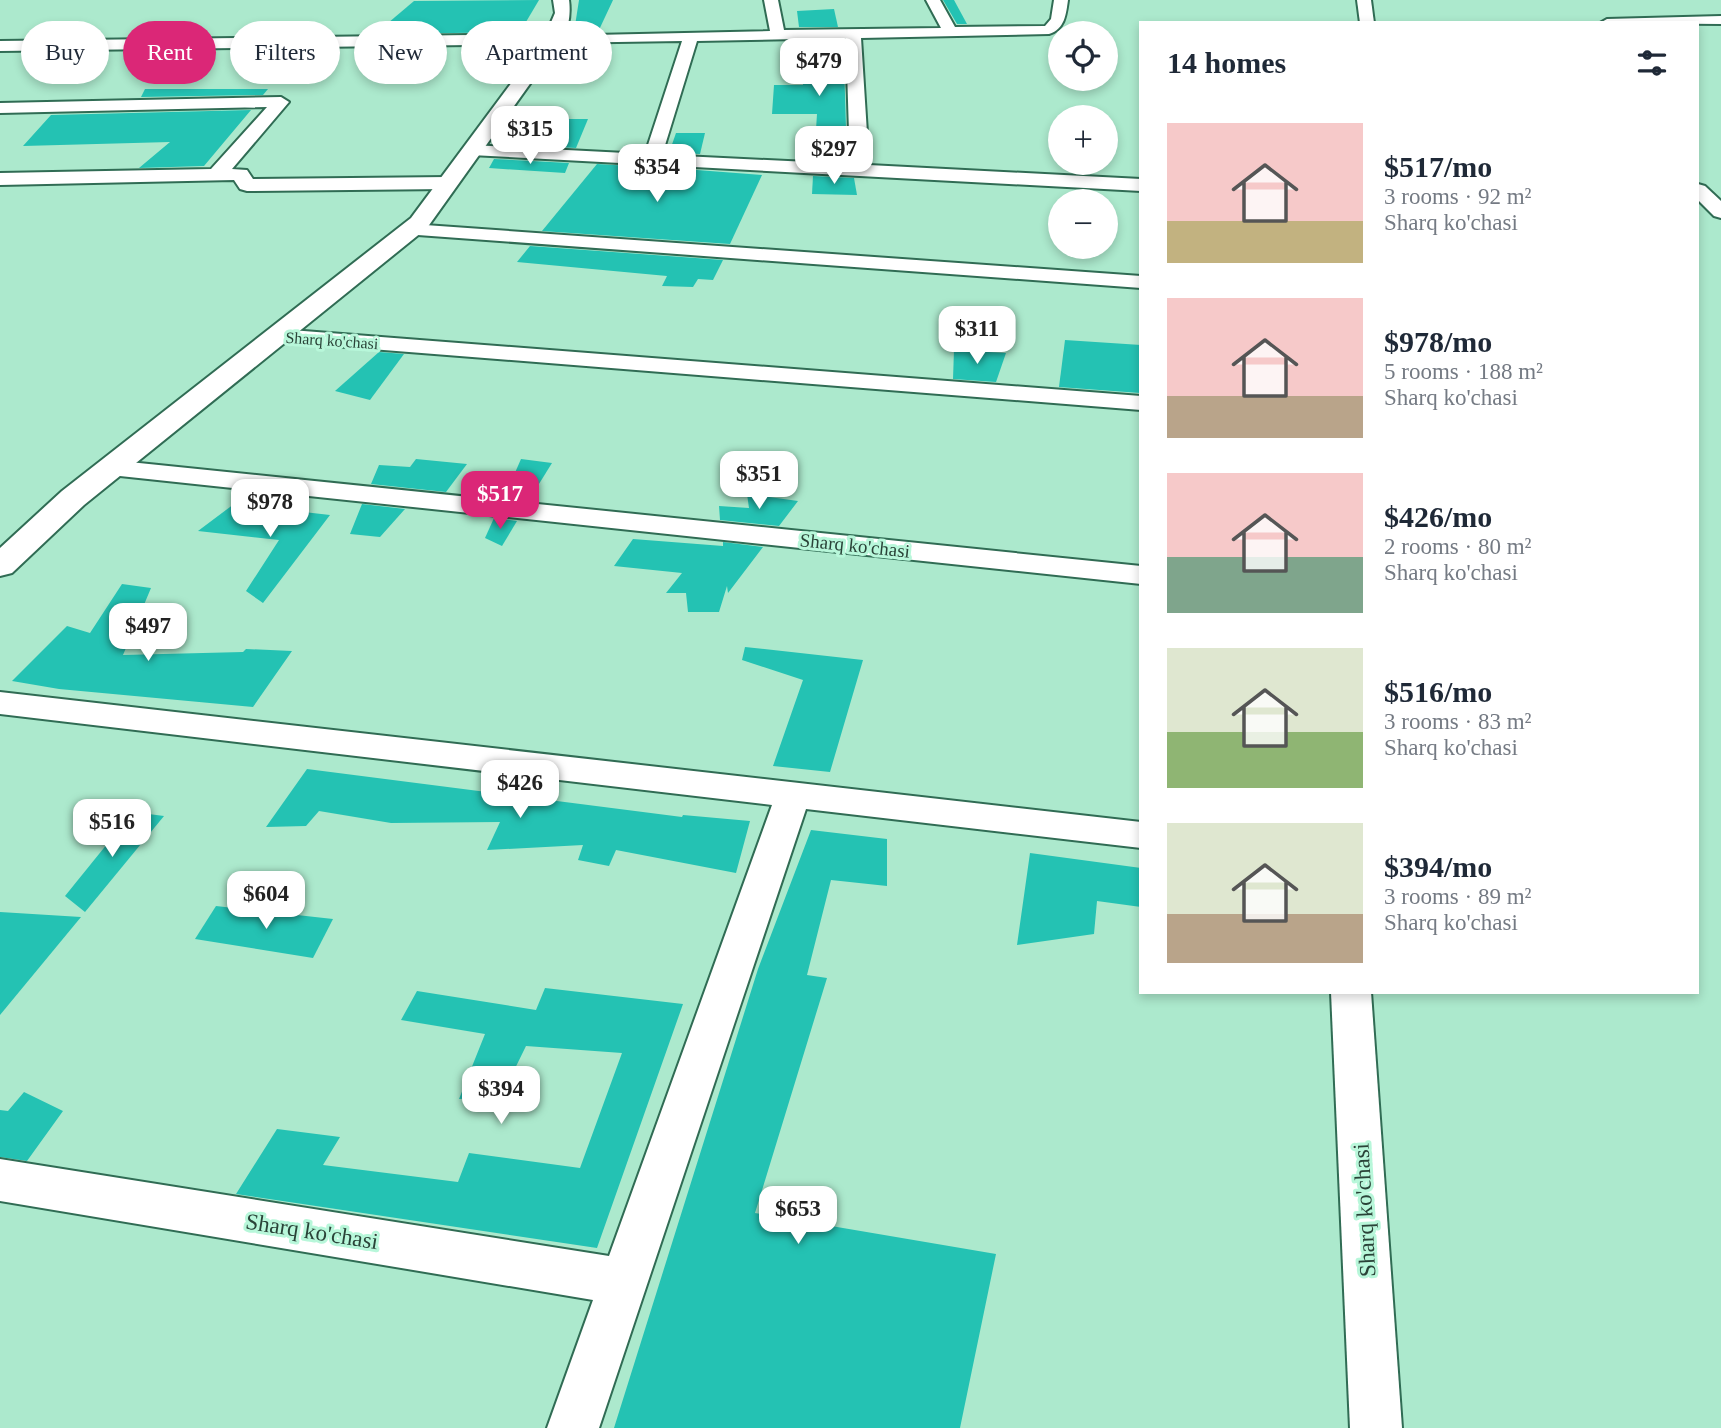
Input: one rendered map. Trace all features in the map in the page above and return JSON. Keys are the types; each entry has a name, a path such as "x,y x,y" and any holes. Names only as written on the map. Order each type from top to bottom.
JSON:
{"street":[{"path":"561,0 564,13 561,21"},
{"path":"771,0 778,35"},
{"path":"933,0 951,33"},
{"path":"612,38 1049,30 1058,20 1061,0"},
{"path":"1364,0 1367,21"},
{"path":"1683,21 1721,20"},
{"path":"853,33 860,171"},
{"path":"652,159 691,36"},
{"path":"0,47 461,40"},
{"path":"0,566 73,498 411,230 520,84"},
{"path":"0,108 281,102 217,174"},
{"path":"471,150 1139,185"},
{"path":"0,179 240,174 247,185 448,183"},
{"path":"1699,191 1721,212"},
{"path":"1699,219 1721,220"},
{"path":"411,230 1139,282"},
{"name":"Sharq ko'chasi","path":"278,335 1139,402"},
{"name":"Sharq ko'chasi","path":"110,468 1139,575"},
{"path":"0,704 1139,835"},
{"path":"573,1428 793,795"},
{"name":"Sharq ko'chasi","path":"1351,994 1376,1428"},
{"name":"Sharq ko'chasi","path":"0,1180 624,1282"}],"building":[{"path":"539,0 527,21 461,21 461,33 447,33 447,21 390,21 414,1"},
{"path":"579,0 613,0 603,21 576,21"},
{"path":"943,0 954,0 967,24 957,24"},
{"path":"834,9 838,27 799,27 797,11"},
{"path":"840,41 844,62 847,161 814,160 817,114 772,114 774,85 803,85 800,42"},
{"path":"145,89 268,89 263,95 141,97"},
{"path":"251,110 204,166 139,168 170,142 23,146 51,115"},
{"path":"515,119 588,119 576,148 502,144"},
{"path":"676,133 705,133 700,154 669,153"},
{"path":"494,159 569,163 565,173 489,168"},
{"path":"597,164 762,175 730,244 542,231"},
{"path":"813,176 854,178 857,195 812,194"},
{"path":"530,246 723,260 713,280 698,279 693,287 662,286 667,276 517,262"},
{"path":"1065,340 1139,345 1139,393 1059,387"},
{"path":"954,350 1006,353 996,382 953,379"},
{"path":"379,352 404,354 370,400 335,391"},
{"path":"416,459 467,464 446,492 371,484 379,465 410,467"},
{"path":"521,459 552,463 529,500 504,498"},
{"path":"747,494 798,501 779,526 720,520 719,506 749,508"},
{"path":"234,504 330,515 263,603 246,591 279,540 198,531"},
{"path":"362,504 405,509 380,537 350,534"},
{"path":"494,518 517,521 502,546 485,538"},
{"path":"633,539 723,546 723,542 763,547 728,593 727,586 719,612 688,612 686,593 666,593 682,573 614,566"},
{"path":"122,584 151,588 123,655 243,652 246,649 292,651 253,707 59,689 12,681 67,626 90,633"},
{"path":"745,647 863,660 830,772 773,766 803,680 742,660"},
{"path":"307,769 682,817 750,821 736,873 616,850 609,866 578,860 583,845 487,850 500,822 391,823 319,811 306,826 266,827"},
{"path":"133,812 164,816 85,912 65,896"},
{"path":"811,830 887,839 887,886 831,880 807,975 827,978 755,1213 996,1254 960,1428 614,1428 758,969"},
{"path":"1030,853 1139,868 1139,907 1097,901 1094,934 1017,945"},
{"path":"216,906 333,919 313,958 195,939"},
{"path":"0,912 81,917 0,1015"},
{"path":"545,988 683,1004 597,1248 236,1194 277,1129 340,1137 323,1165 458,1182 469,1153 580,1168 622,1053 526,1046 501,1097 459,1099 485,1034 401,1020 417,991 536,1010"},
{"path":"24,1092 63,1111 27,1161 0,1157 0,1110 8,1111"}]}
